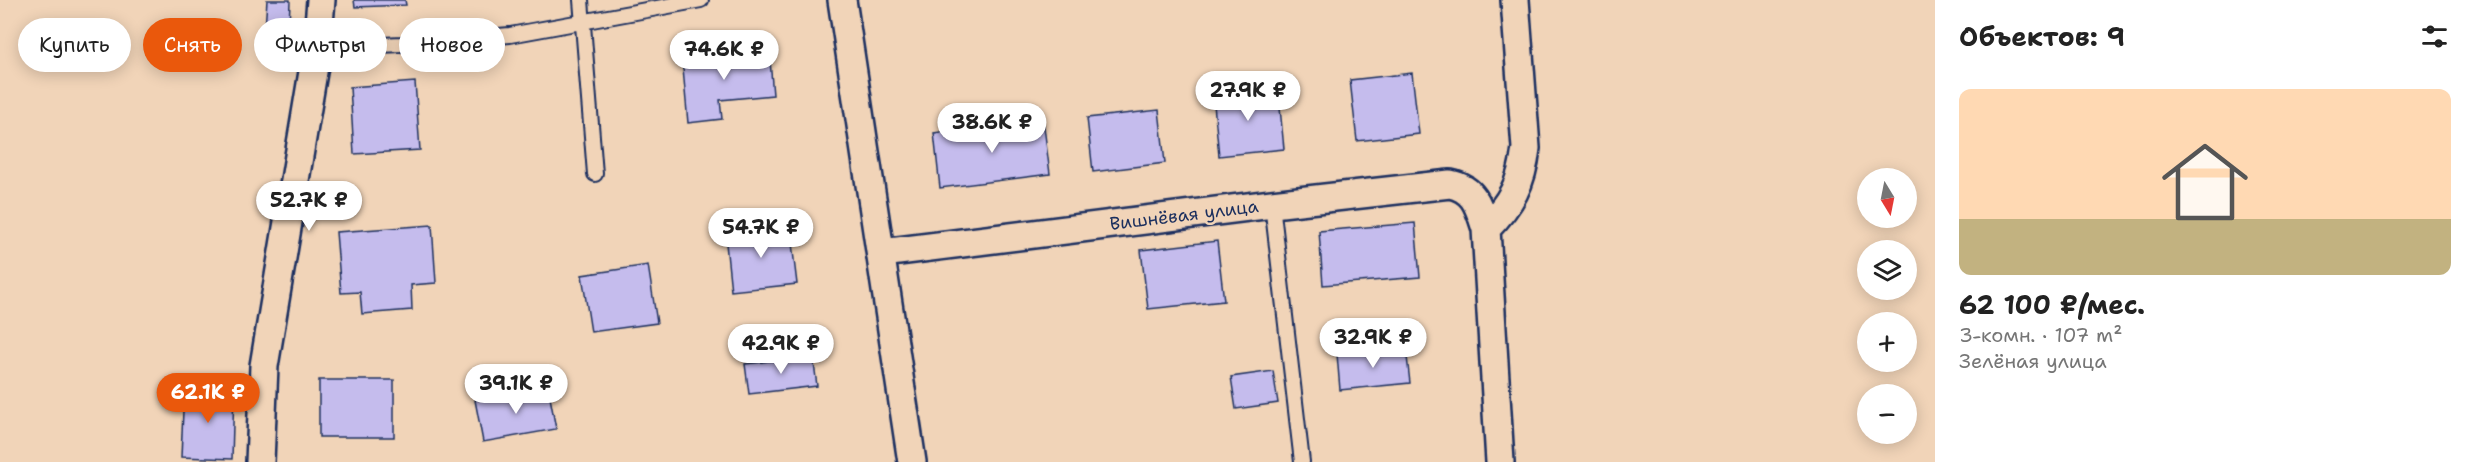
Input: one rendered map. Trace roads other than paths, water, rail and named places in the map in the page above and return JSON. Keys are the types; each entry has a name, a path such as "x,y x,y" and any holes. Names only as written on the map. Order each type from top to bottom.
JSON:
{"street":[{"path":"320,18 321,0"},
{"path":"842,0 912,462"},
{"path":"1500,462 1482,216 1503,210 1515,191 1523,171 1526,148 1515,0"},
{"path":"261,462 264,366 313,72"},
{"name":"Вишнёвая улица","path":"882,253 1450,184 1462,187 1472,194 1482,216"}],"lane":[{"path":"581,0 595,174"},
{"path":"387,45 510,35 701,0"},
{"path":"1272,204 1302,462"}]}
